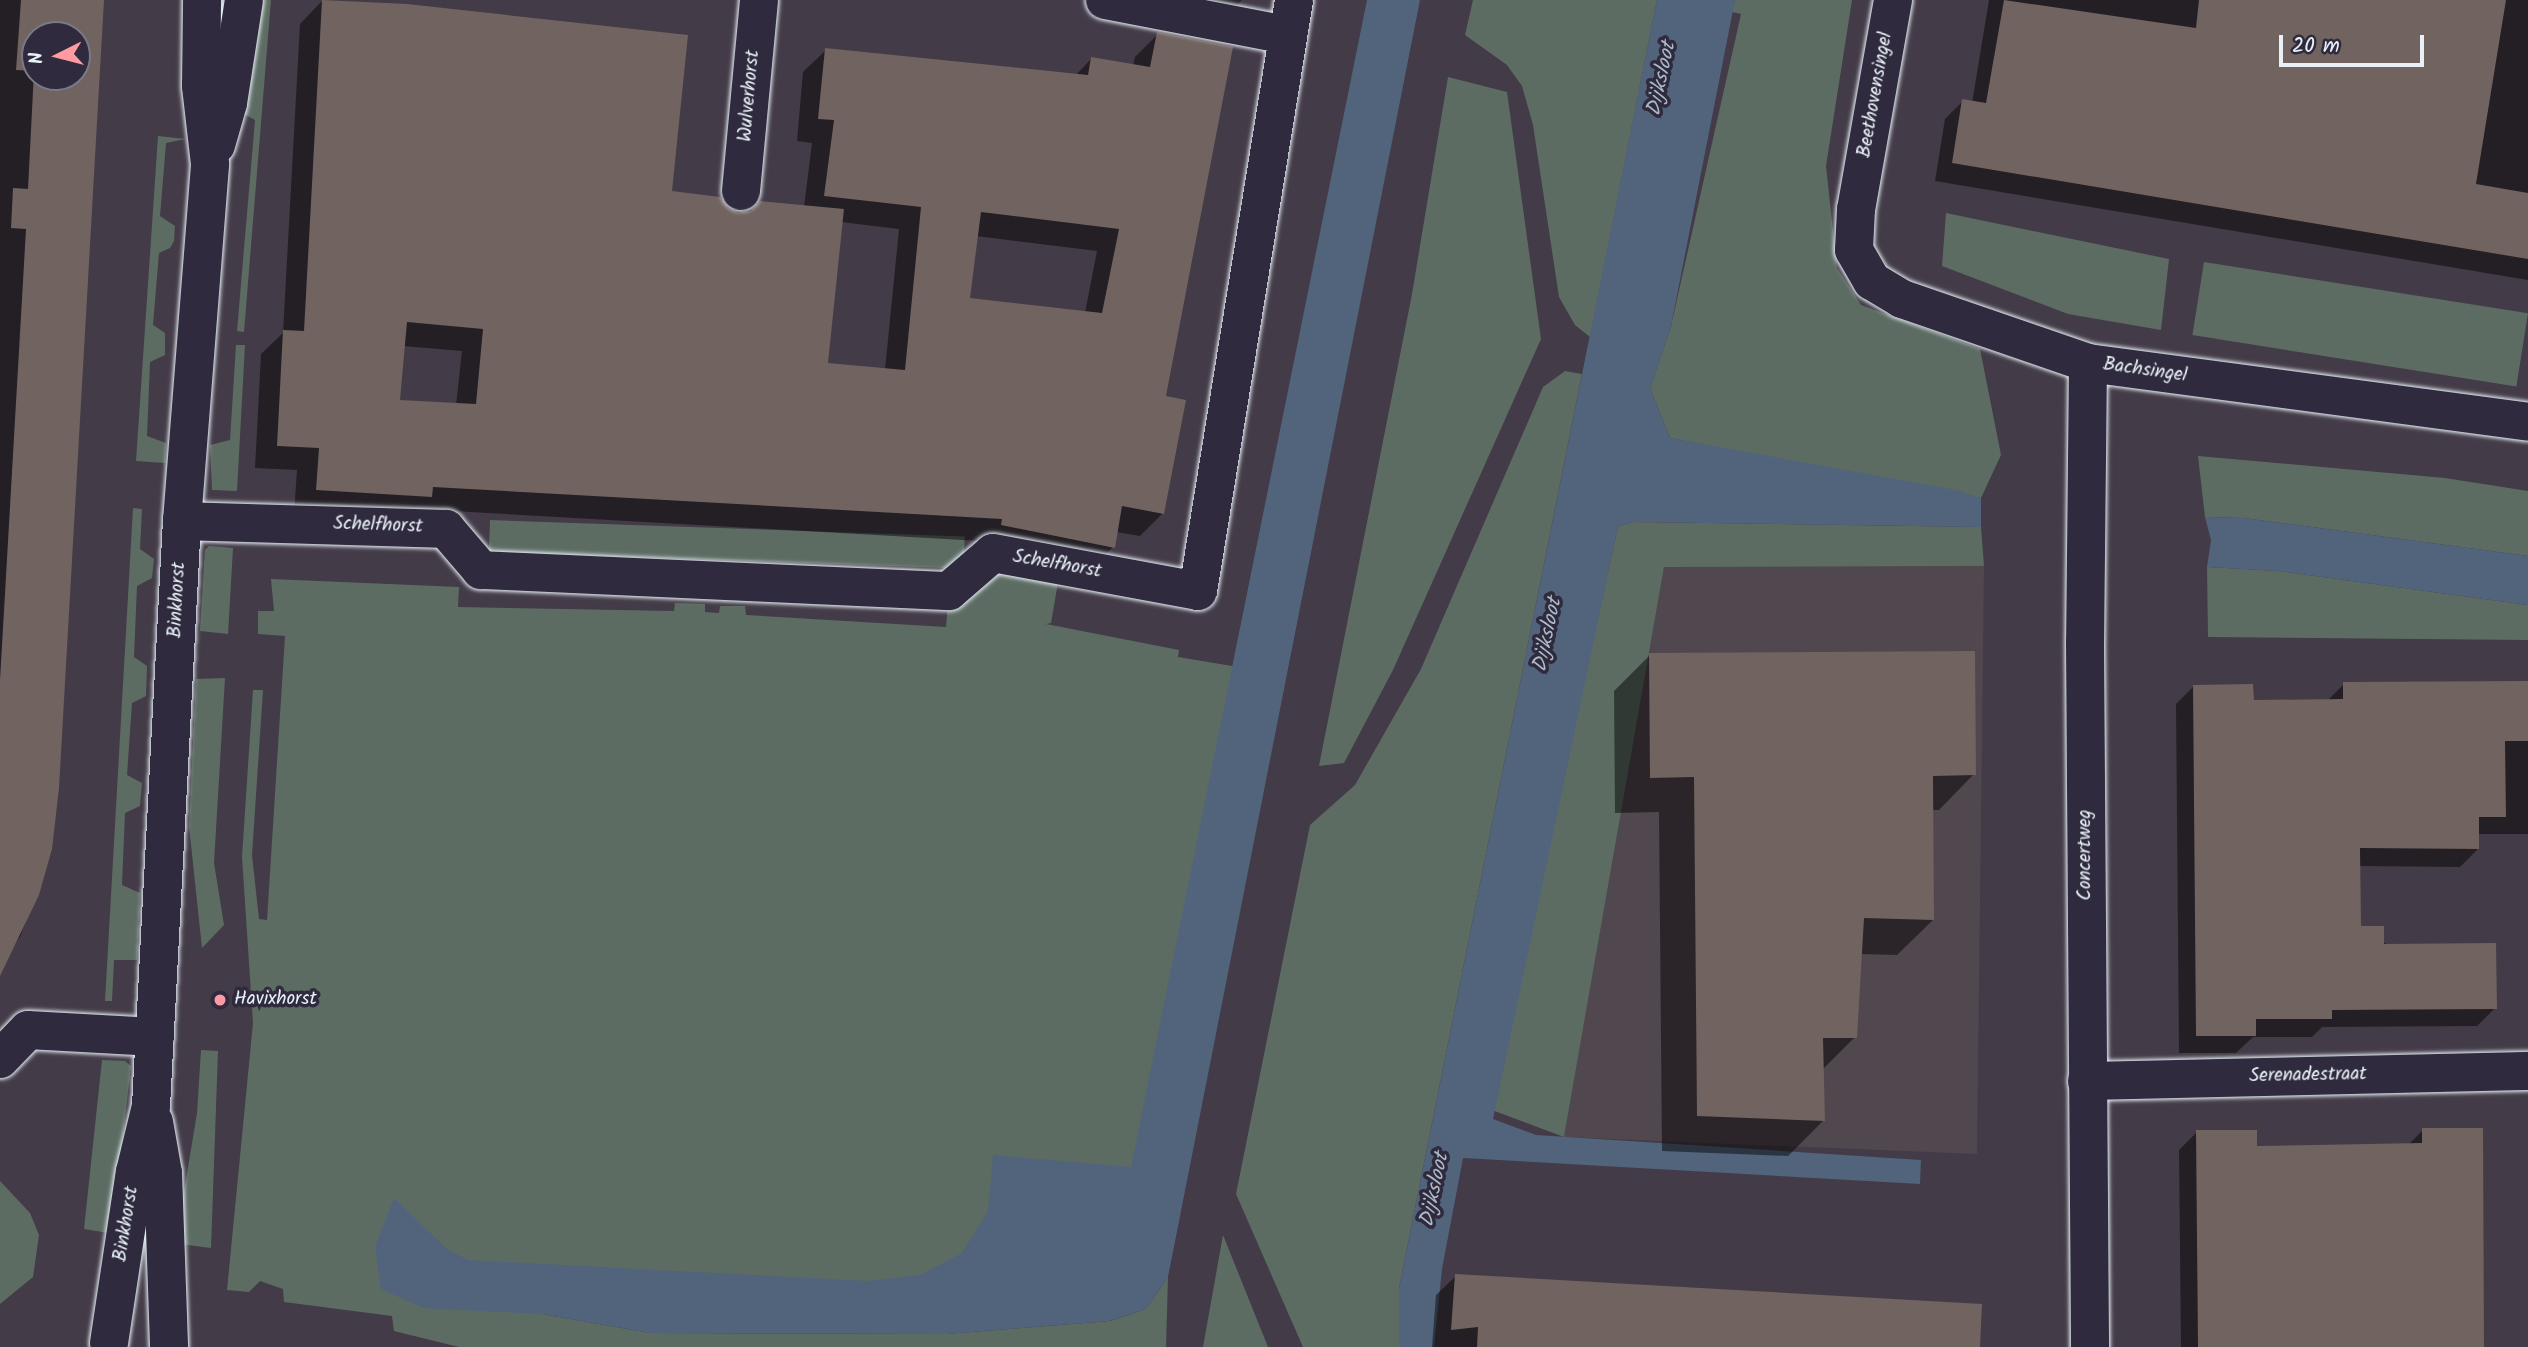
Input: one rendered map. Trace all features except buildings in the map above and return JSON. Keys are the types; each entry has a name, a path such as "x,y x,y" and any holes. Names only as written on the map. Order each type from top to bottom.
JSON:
{"street":[{"name":"Binkhorst","path":"105,1345 135,1171 151,1106 182,521 210,164 201,86 202,0"},
{"name":"Binkhorst","path":"210,164 228,103 244,0"},
{"name":"Wulverhorst","path":"741,191 759,0"},
{"path":"1105,0 1291,17"},
{"name":"Beethovensingel","path":"1859,189 1893,0"},
{"name":"Schelfhorst","path":"182,521 446,529 481,570 949,591 993,553 1198,591 1291,17"},
{"name":"Bachsingel","path":"1859,189 1854,250 1872,281 1902,299 2088,363 2528,422"},
{"name":"Concertweg","path":"2088,363 2087,1081 2090,1347"},
{"path":"0,1059 28,1030 155,1037"},
{"name":"Serenadestraat","path":"2087,1081 2528,1071"},
{"name":"Binkhorst","path":"151,1106 163,1173 170,1346"},
{"path":"105,1345 139,1338 170,1346"}],"shaded area":[{"path":"1984,566 1977,1154 1564,1137 1664,567"}],"green space":[{"path":"255,0 271,0 244,332 237,331 255,120 244,114"},
{"path":"1473,0 1657,0 1590,337 1575,325 1559,297 1533,125 1522,86 1507,65 1465,35"},
{"path":"1735,0 1852,0 1826,166 1837,268 1861,305 1980,349 2001,455 1981,498 1670,438 1650,388 1671,326 1741,14 1732,12"},
{"path":"1448,77 1507,92 1541,339 1393,670 1344,763 1319,766 1412,294"},
{"path":"158,136 186,139 166,143 160,216 175,226 174,241 170,248 159,253 153,325 165,333 165,355 150,362 147,436 166,443 165,463 136,461"},
{"path":"1946,213 2169,259 2161,330 2068,314 1942,266"},
{"path":"2204,262 2528,313 2516,386 2192,335"},
{"path":"236,345 245,345 237,491 212,490 210,445 230,440"},
{"path":"1565,371 1582,374 1399,1288 1399,1347 1303,1347 1236,1194 1310,825 1355,785 1421,669 1543,387"},
{"path":"2198,456 2445,478 2528,491 2528,556 2244,518 2205,517"},
{"path":"133,508 142,509 140,549 154,559 152,578 137,586 134,657 147,666 146,696 132,703 127,775 142,783 140,806 125,813 122,885 140,893 137,960 114,960 112,1001 105,1001"},
{"path":"490,520 965,537 964,569 489,552"},
{"path":"1633,522 1981,527 1984,566 1664,567 1564,1137 1492,1110 1618,526"},
{"path":"209,546 233,548 228,634 200,631 205,550"},
{"path":"993,553 1061,565 1051,623 1046,624 1179,650 1178,657 1262,671 1101,1290 542,1314 650,1333 947,1334 1110,1321 1146,1309 1168,1277 1166,1347 459,1347 394,1331 392,1316 284,1302 283,1289 260,1281 249,1292 227,1290 253,1023 242,857 253,690 263,690 252,855 259,919 267,920 285,636 258,634 258,611 274,611 271,579 459,587 458,607 674,611 675,603 705,604 705,612 719,613 720,606 745,606 746,615 946,627 949,591"},
{"path":"2207,567 2279,571 2528,605 2528,640 2208,637"},
{"path":"225,678 214,863 224,925 202,948 189,826 196,679"},
{"path":"201,1050 218,1051 211,1248 180,1244 179,1222 197,1113"},
{"path":"102,1060 125,1061 131,1066 112,1230 108,1233 84,1229"},
{"path":"0,1181 30,1213 39,1235 33,1277 0,1304"},
{"path":"1223,1235 1268,1347 1203,1347"}],"water":[{"path":"1367,0 1420,0 1168,1277 1146,1309 1109,1321 947,1334 650,1333 542,1314 423,1308 381,1289 375,1247 394,1198 447,1249 468,1260 867,1281 920,1275 962,1253 988,1211 993,1155 1131,1167"},
{"name":"Dijksloot","path":"1657,0 1735,0 1671,326 1650,388 1670,438 1956,490 1981,498 1981,527 1633,522 1618,526 1493,1119 1536,1135 1921,1160 1920,1184 1463,1158 1442,1269 1434,1347 1399,1347 1399,1288"},
{"path":"2205,517 2244,518 2528,556 2528,605 2279,571 2207,567 2211,540"}],"place":[{"name":"Havixhorst","path":"220,1000"}]}
